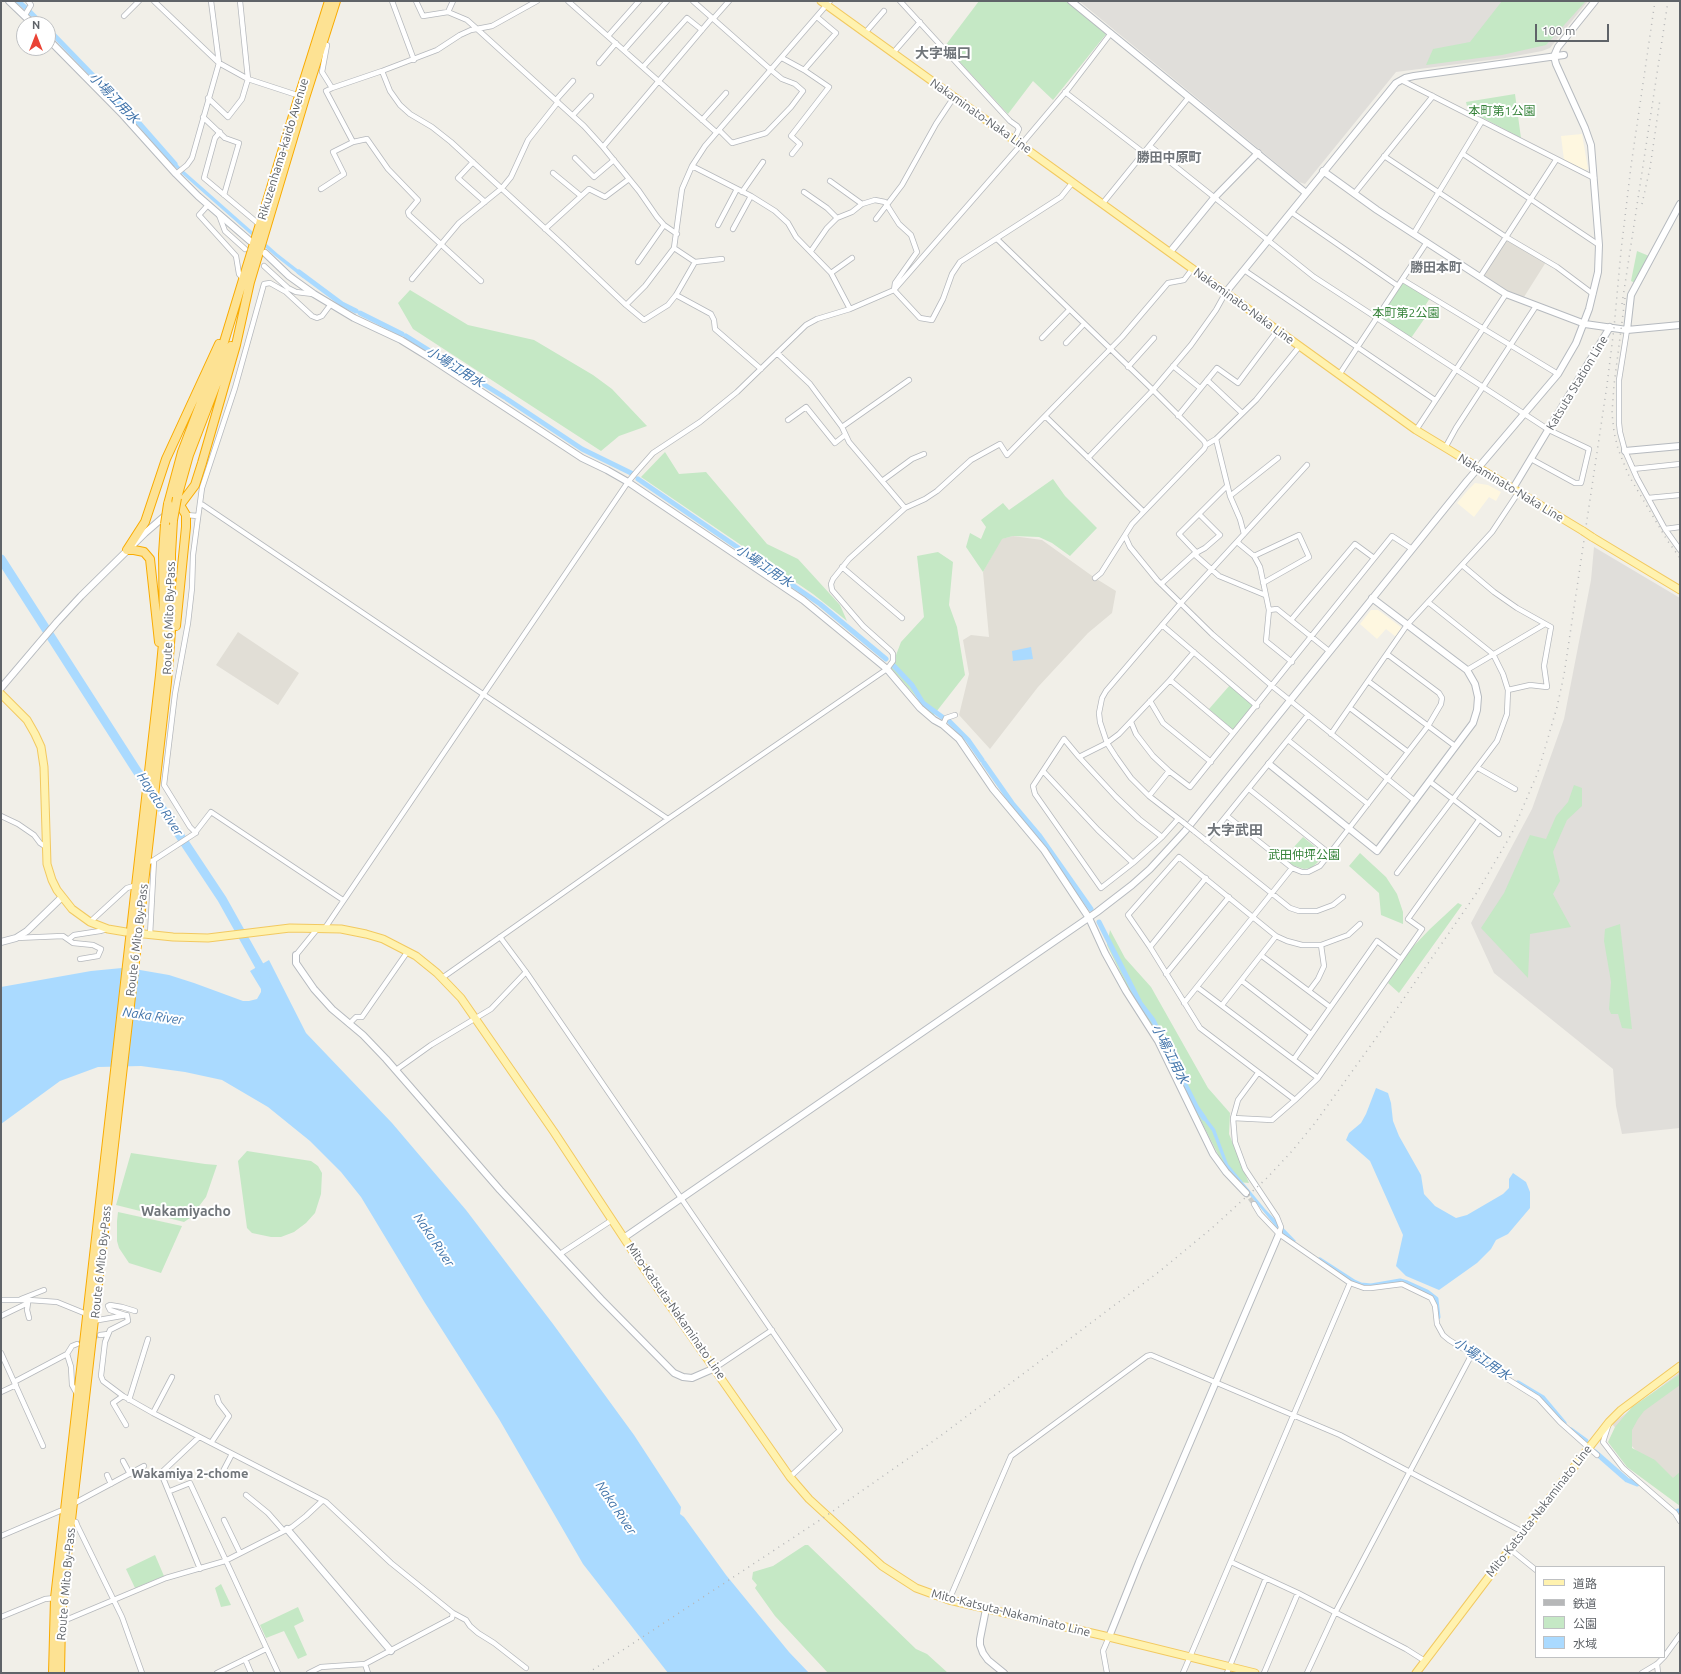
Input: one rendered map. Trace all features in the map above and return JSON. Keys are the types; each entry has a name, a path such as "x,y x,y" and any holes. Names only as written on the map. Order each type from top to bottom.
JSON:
{"highway":[{"name":"Rikuzenhama-kaido Avenue","path":"248,290 330,1"},
{"name":"Rikuzenhama-kaido Avenue","path":"239,297 260,225 302,97 336,1"},
{"path":"167,682 175,633 186,527 186,515 178,502 199,486 236,345 248,290"},
{"name":"Route 6 Mito By-Pass","path":"53,1673 55,1598 70,1508 90,1318 134,946 137,885 164,633 163,554 169,522 178,502 185,466 227,356 248,290"},
{"path":"127,550 145,522 169,452 239,297"},
{"name":"Route 6 Mito By-Pass","path":"134,946 150,862 156,774 167,682 171,631 171,554 168,504 178,464 224,342 239,297"},
{"path":"127,550 144,552 150,559 158,635 160,675"},
{"name":"Route 6 Mito By-Pass","path":"60,1673 61,1622 71,1521 70,1508 77,1394 90,1318"}],"main road":[{"name":"Nakaminato-Naka Line","path":"826,2 865,33 1074,182 1299,347 1416,430 1477,469 1680,590"},
{"path":"1,694 27,720 36,734 41,747 44,766 46,847 50,874 62,897 79,915 90,922 108,929 126,932"},
{"name":"Mito-Katsuta-Nakaminato Line","path":"147,934 196,939 290,928 352,930 383,939 408,951 426,963 461,998 612,1220 790,1477 810,1499 882,1566 916,1588 949,1600 986,1610 1109,1637 1190,1657 1228,1670 1255,1673"},
{"name":"Mito-Katsuta-Nakaminato Line","path":"1416,1673 1609,1422 1621,1410 1680,1366"}],"street":[{"path":"9,1 24,16 31,5 28,1"},
{"path":"124,16 139,1"},
{"path":"154,1 219,63 248,79 302,97"},
{"path":"176,174 187,166 192,158 219,63 211,1"},
{"path":"208,98 228,117 242,99 248,79 240,1"},
{"path":"392,1 414,60"},
{"path":"416,1 423,16 448,12 467,20 476,28 573,115 603,146 664,225 677,234"},
{"path":"448,12 453,1"},
{"path":"353,142 326,91 414,60 437,50 460,35 476,28 492,26 537,1"},
{"path":"568,1 702,120 732,143 766,133 791,107 803,91 795,84 782,79 693,1"},
{"path":"608,36 639,1"},
{"path":"624,50 666,1"},
{"path":"603,146 702,30 729,1"},
{"path":"908,1 902,3 1010,121 1017,126 1019,129 1014,140"},
{"path":"1071,1 1306,193"},
{"path":"625,1237 1089,918 1132,885 1168,850 1477,469 1558,374 1585,324 1598,272 1599,244 1592,153 1589,137 1556,64 1554,56 1558,47 1595,1"},
{"path":"626,305 645,286 674,248 682,189 692,166 718,131 817,17 826,2"},
{"path":"865,33 884,11"},
{"path":"804,70 836,33 817,17"},
{"path":"643,67 687,18 702,30"},
{"path":"893,53 920,22"},
{"path":"772,1330 715,1368 692,1378 683,1377 674,1373 500,1190 396,1070 314,989 296,963 296,955 321,928 343,900 628,482 653,453 711,414 761,369 798,331 812,322 850,309 894,290 1021,145 1111,33"},
{"path":"322,43 327,45 322,72 332,88"},
{"path":"599,63 616,44"},
{"path":"56,47 123,116 176,174 218,214 250,241"},
{"path":"1088,458 1153,390 1173,366 1216,310 1226,292 1396,83 1414,76 1564,55"},
{"path":"782,58 804,70 829,87 791,136 800,144 792,154"},
{"path":"382,71 390,91 410,114 432,127 473,162 644,320 662,310 676,295 695,262"},
{"path":"1401,80 1594,178"},
{"path":"412,279 459,223 502,188 511,177 528,140 573,81"},
{"path":"1065,92 1144,153"},
{"path":"702,120 726,94"},
{"path":"573,115 591,96"},
{"path":"1354,194 1433,96"},
{"path":"876,219 902,185 936,124 954,97"},
{"path":"1103,203 1189,97"},
{"path":"203,118 225,138 239,143 224,195"},
{"path":"1414,233 1482,121"},
{"path":"220,132 215,138 204,178 260,225"},
{"path":"321,189 344,174 333,152 353,142 367,138 388,169 418,200 408,212 409,215 481,281"},
{"path":"1150,146 1314,277 1549,430 1589,449 1581,483 1575,483 1531,459"},
{"path":"1170,252 1214,198 1258,153"},
{"path":"1463,154 1599,244"},
{"path":"1384,156 1506,237 1557,267 1593,294"},
{"path":"575,158 594,177 614,160"},
{"path":"1480,277 1529,199 1556,160"},
{"path":"473,162 458,178 485,202"},
{"path":"742,192 763,162"},
{"path":"692,166 751,196 775,211 788,224 796,237 831,273 850,309"},
{"path":"1323,171 1354,194 1506,294 1585,324 1610,327"},
{"path":"553,173 581,196"},
{"path":"545,229 589,189 605,197 629,179"},
{"path":"830,181 862,204"},
{"path":"894,290 920,318 932,320 943,299 952,274 960,262 1061,197 1074,182"},
{"path":"718,225 737,189"},
{"path":"804,192 827,208 837,218"},
{"path":"732,229 751,196"},
{"path":"810,251 827,228 837,218 852,212 862,204 875,200 885,202 900,224 911,235 917,252 895,283 894,290"},
{"path":"208,204 199,215 236,256 239,274 244,280"},
{"path":"1680,206 1631,295 1619,380 1618,400 1619,423 1625,451 1665,529 1680,550"},
{"path":"1291,212 1398,286"},
{"path":"218,214 225,231 245,249"},
{"path":"638,262 664,225"},
{"path":"996,239 1128,368 1153,390 1204,441 1206,445"},
{"path":"1339,375 1427,242"},
{"path":"674,248 695,262 722,259"},
{"path":"265,253 289,276 313,294 354,318 401,340 582,458 628,482 803,600 887,669 920,708 959,739 993,789 1044,850 1089,918 1105,953 1164,1054 1213,1154 1226,1172 1246,1193"},
{"path":"831,273 852,258"},
{"path":"264,266 288,288 296,292 313,294"},
{"path":"442,978 887,669 893,661 893,654 863,626 832,590 831,581 849,559 905,508 925,499 937,491 971,460 1000,444 1007,455 1122,337 1168,283 1184,280 1193,268"},
{"path":"1244,270 1435,400"},
{"path":"1403,280 1558,374"},
{"path":"195,833 164,785 175,694 188,623 192,588 193,555 200,503 199,486 235,388 264,284 270,283 286,292 312,316 317,318 322,316 331,304"},
{"path":"1416,430 1506,294"},
{"path":"676,295 711,314 716,329 761,369"},
{"path":"1444,448 1536,306"},
{"path":"1042,338 1069,310"},
{"path":"1066,343 1084,324"},
{"name":"Katsuta Station Line","path":"1515,492 1531,459 1610,327 1627,330 1680,325"},
{"path":"1178,416 1217,368 1238,383 1277,330"},
{"path":"1128,368 1154,338"},
{"path":"1095,578 1101,573 1143,511 1175,481 1206,445 1216,439 1256,400 1299,347"},
{"path":"777,353 810,384 842,427 849,442 905,508"},
{"path":"1173,366 1200,388"},
{"path":"842,427 909,380"},
{"path":"1207,380 1242,413"},
{"path":"788,420 806,407 834,444 845,436"},
{"path":"1045,416 1143,511"},
{"path":"1216,439 1227,486 1240,519 1244,534"},
{"path":"1625,451 1680,446"},
{"path":"882,481 912,459 924,454"},
{"path":"1230,496 1278,458"},
{"path":"1633,469 1680,464"},
{"path":"1307,465 1180,604 1106,690 1102,698 1099,713 1100,722 1107,743 1131,778 1149,796 1271,894 1290,908 1308,912 1326,909 1343,897"},
{"path":"1227,486 1179,534 1211,571 1218,576 1265,595"},
{"path":"1331,734 1407,625 1492,532 1515,492"},
{"path":"1648,498 1680,495"},
{"path":"1,688 57,622 127,550 178,502"},
{"path":"200,503 668,820"},
{"path":"1161,584 1220,535 1199,514"},
{"path":"186,515 198,516"},
{"path":"1665,529 1680,527"},
{"path":"1254,556 1299,535 1309,557 1263,583"},
{"path":"1125,536 1130,547 1180,604 1272,686 1415,801"},
{"path":"1131,722 1136,734 1144,746 1170,771 1190,787 1312,638 1392,536 1412,549"},
{"path":"1237,542 1254,556 1260,567 1269,610 1266,641 1292,662"},
{"path":"1291,620 1355,544 1374,558"},
{"path":"1462,565 1494,592 1551,627 1544,666 1547,687 1530,685 1508,690"},
{"path":"842,567 902,618"},
{"path":"1269,764 1377,851 1473,723 1478,704 1475,684 1467,670 1372,598"},
{"path":"1397,873 1478,768 1500,735 1507,714 1508,690 1503,674 1493,654 1428,602"},
{"path":"1269,610 1277,609 1329,651"},
{"path":"1467,670 1545,624"},
{"path":"1162,625 1257,706"},
{"path":"1079,757 1107,743 1119,734 1194,652"},
{"path":"1227,816 1292,868 1302,872 1314,870 1320,866 1428,726 1441,704 1442,698 1439,693 1387,654"},
{"path":"1170,680 1234,733"},
{"path":"1368,681 1455,746"},
{"path":"1150,701 1162,723 1211,762"},
{"path":"1350,708 1408,752"},
{"path":"943,725 946,718 955,715"},
{"path":"1206,841 1308,715"},
{"path":"1162,837 1139,819 1079,757 1064,739 1033,786 1035,794 1101,888 1133,863 1162,837 1178,819"},
{"path":"1288,740 1368,804"},
{"path":"1478,768 1515,789"},
{"path":"1043,771 1098,830 1133,863"},
{"path":"1149,796 1170,771"},
{"path":"1429,782 1499,834"},
{"path":"1249,789 1330,854"},
{"path":"147,934 150,862 195,833 211,812 343,900"},
{"path":"1,816 18,824 34,835 40,843 46,847"},
{"path":"1234,1118 1272,1120 1281,1114 1318,1078 1422,930 1408,919 1479,820"},
{"path":"1295,1100 1200,1028 1150,947 1128,915 1179,857 1276,936 1302,945 1321,946 1348,935 1360,924"},
{"path":"1184,1003 1292,868"},
{"path":"1150,947 1206,878"},
{"path":"90,922 127,888 137,885"},
{"path":"16,938 27,931 62,897"},
{"path":"1166,974 1229,897"},
{"path":"69,939 74,935 100,932 108,929"},
{"path":"1,942 16,938 63,936 73,942 101,949 98,956 80,959"},
{"path":"1222,1005 1262,956 1276,936"},
{"path":"500,937 526,972 840,1430 790,1477"},
{"path":"1294,1059 1377,941 1401,959"},
{"path":"1309,991 1318,979 1324,966 1321,946"},
{"path":"349,1024 356,1017 362,1017 408,951"},
{"path":"1262,956 1330,1007"},
{"path":"396,1070 431,1045 494,1006 526,972"},
{"path":"1242,981 1311,1034"},
{"path":"1197,987 1318,1078"},
{"path":"1107,1673 1103,1651 1139,1562 1281,1227 1277,1217 1260,1190 1253,1183 1235,1142 1234,1118 1238,1100 1258,1073"},
{"path":"1254,1204 1260,1214 1279,1234 1350,1283 1364,1288 1402,1284 1426,1294 1434,1302 1437,1324 1440,1331 1449,1340 1472,1354 1480,1362 1538,1398 1560,1422 1596,1455"},
{"path":"560,1254 612,1220"},
{"path":"1183,1673 1350,1283"},
{"path":"19,1300 44,1290"},
{"path":"1,1300 58,1302 90,1318 127,1316"},
{"path":"1,1316 28,1302"},
{"path":"28,1302 27,1310 29,1318"},
{"path":"127,1316 110,1310 108,1306 122,1307 136,1311"},
{"path":"127,1316 127,1322 110,1330 105,1342 101,1376 103,1381 129,1400 330,1505 391,1563 452,1613 466,1620 478,1633 494,1643 526,1668"},
{"path":"100,1335 108,1334"},
{"path":"129,1400 148,1339"},
{"path":"1,1392 67,1354 72,1346 77,1344"},
{"path":"1,1352 43,1446"},
{"path":"67,1354 71,1367 72,1385 77,1394"},
{"path":"1307,1673 1335,1613 1472,1354"},
{"path":"949,1600 1011,1456 1147,1356 1155,1356 1340,1435 1523,1532"},
{"path":"153,1413 172,1377"},
{"path":"123,1396 113,1403 126,1425"},
{"path":"211,1443 229,1416 218,1403 217,1397"},
{"path":"1609,1422 1610,1426 1603,1442 1623,1468 1678,1514 1680,1521"},
{"path":"199,1437 161,1473 170,1491 200,1569"},
{"path":"221,1475 232,1454"},
{"path":"123,1461 130,1474"},
{"path":"1,1536 70,1508 144,1466"},
{"path":"107,1475 112,1484"},
{"path":"170,1491 190,1483 278,1673"},
{"path":"246,1495 268,1513 285,1530 390,1651"},
{"path":"61,1622 166,1578 225,1561 285,1530 306,1516 322,1501"},
{"path":"224,1520 240,1552"},
{"path":"71,1521 76,1522 122,1617 142,1673"},
{"path":"1510,1549 1535,1569"},
{"path":"1231,1562 1298,1593 1406,1649 1425,1661"},
{"path":"1228,1670 1266,1578"},
{"path":"1264,1673 1298,1593"},
{"path":"1,1617 45,1599 55,1598"},
{"path":"986,1610 980,1645 988,1660 1004,1673"},
{"path":"309,1673 321,1667 365,1664 452,1618 452,1613"},
{"path":"1665,1654 1680,1635"},
{"path":"217,1673 266,1649"},
{"path":"1642,1673 1657,1664 1662,1658"},
{"path":"245,1659 251,1673"},
{"path":"365,1664 368,1673"},
{"path":"1657,1664 1658,1673"}],"shaded area":[{"path":"1079,1 1588,1 1550,48 1542,51 1505,58 1396,72 1305,184 1299,182"},
{"path":"1582,134 1588,169 1585,170 1564,160 1561,136"},
{"path":"1507,240 1546,262 1524,297 1507,292 1484,277 1484,274"},
{"path":"1475,483 1488,485 1501,492 1496,501 1489,497 1474,517 1457,503"},
{"path":"1013,536 1042,540 1095,578 1116,591 1112,613 1088,633 1038,687 990,749 959,715 969,674 963,640 971,635 989,637 983,572 1001,539"},
{"path":"1594,547 1680,598 1680,1128 1622,1134 1616,1106 1613,1069 1494,973 1471,923 1532,809 1564,719 1591,580"},
{"path":"1371,610 1378,610 1401,627 1401,630 1396,637 1386,629 1377,639 1360,624"},
{"path":"238,632 299,673 278,705 216,665"},
{"path":"1680,1372 1680,1492 1669,1487 1612,1424"}],"green space":[{"path":"979,1 1068,1 1107,33 1053,100 1033,81 1008,114 945,46"},
{"path":"1502,1 1585,2 1546,45 1502,55 1426,65 1433,49 1470,42"},
{"name":"本町第1公園","path":"1515,94 1521,138 1468,110 1466,102"},
{"path":"1637,251 1649,256 1635,283 1631,281"},
{"name":"本町第2公園","path":"1407,283 1430,298 1423,309 1429,312 1411,338 1381,316 1402,284"},
{"path":"410,290 468,325 534,340 593,375 612,389 647,426 619,436 601,451 413,329 398,303"},
{"path":"665,452 679,474 706,472 767,544 798,559 840,605 847,621 813,594 641,477"},
{"path":"1053,479 1065,496 1097,528 1070,556 1052,543 1039,537 1013,536 1002,539 983,572 966,547 970,533 981,539 986,527 981,520 1003,503 1009,510"},
{"path":"938,552 953,562 949,605 957,627 965,675 933,716 891,668 901,642 924,617 917,556"},
{"path":"1230,685 1253,705 1235,729 1232,729 1209,709"},
{"path":"1574,785 1582,788 1582,806 1567,820 1553,852 1560,881 1553,894 1571,927 1530,934 1528,978 1481,928 1504,893 1530,835 1546,839 1556,816 1568,802"},
{"name":"武田仲坪公園","path":"1303,837 1324,854 1311,868 1304,869 1292,865 1283,859"},
{"path":"1360,853 1386,877 1397,894 1403,912 1403,924 1381,915 1379,893 1349,866"},
{"path":"1458,903 1462,905 1399,993 1388,983 1406,954"},
{"path":"1620,924 1632,1029 1622,1028 1618,1014 1611,1014 1609,1009 1611,982 1604,941 1605,929"},
{"path":"1110,930 1125,958 1151,987 1208,1088 1230,1113 1229,1134 1249,1183 1237,1182 1223,1164 1156,1033 1128,988 1107,945"},
{"path":"247,1151 311,1161 318,1166 322,1173 321,1194 315,1213 306,1223 294,1232 281,1237 271,1237 252,1233 247,1228 238,1161"},
{"path":"131,1153 217,1165 206,1197 190,1218 184,1222 116,1205"},
{"path":"118,1212 182,1226 161,1273 129,1263 119,1248 117,1241"},
{"path":"1680,1374 1680,1385 1644,1411 1638,1419 1632,1430 1632,1448 1655,1460 1673,1478 1680,1472 1680,1506 1627,1467 1608,1442 1615,1427 1632,1407"},
{"path":"805,1545 808,1545 916,1649 927,1654 948,1673 828,1673 775,1616 755,1588 757,1585 752,1579 753,1572 773,1566"},
{"path":"155,1555 164,1576 135,1588 126,1569"},
{"path":"221,1584 231,1605 221,1607 215,1588"},
{"path":"298,1607 304,1621 294,1626 307,1655 298,1659 284,1631 266,1638 260,1625"}],"water":[{"path":"171,158 278,254 305,275 303,278 275,256 181,173 169,160"},
{"path":"1031,647 1033,659 1013,661 1012,651"},
{"name":"Naka River","path":"269,960 306,1033 392,1123 466,1210 553,1324 634,1435 681,1507 680,1514 684,1517 726,1575 789,1652 809,1673 668,1673 583,1564 499,1419 425,1303 361,1197 341,1172 310,1141 268,1107 222,1080 185,1072 141,1066 98,1067 60,1081 1,1124 1,987 91,971 122,968 169,975 243,1001 249,1001 257,999 261,992 261,989 250,971"},
{"path":"1376,1088 1388,1093 1393,1121 1399,1136 1421,1175 1424,1194 1435,1206 1456,1218 1467,1215 1503,1194 1509,1188 1509,1179 1513,1173 1526,1182 1530,1192 1530,1208 1508,1234 1496,1240 1491,1249 1477,1263 1439,1290 1406,1276 1396,1266 1403,1235 1370,1161 1346,1140 1349,1133 1361,1123"},
{"path":"1202,1112 1215,1129 1228,1164 1265,1209 1296,1241 1293,1243 1277,1228 1225,1165 1212,1131 1199,1114"}],"waterway":[{"name":"小場江用水","path":"18,1 27,9"},
{"name":"小場江用水","path":"30,12 34,16"},
{"name":"小場江用水","path":"56,37 139,123 175,164"},
{"name":"小場江用水","path":"299,272 342,304 356,311"},
{"name":"小場江用水","path":"360,313 402,334"},
{"name":"小場江用水","path":"406,336 504,397"},
{"name":"小場江用水","path":"507,399 582,449 631,473"},
{"name":"小場江用水","path":"638,479 820,604 886,659"},
{"name":"Hayato River","path":"1,559 135,768 222,899 265,976"},
{"name":"小場江用水","path":"894,666 912,685 923,703 945,719"},
{"name":"小場江用水","path":"948,720 968,740 982,760"},
{"name":"小場江用水","path":"984,763 1012,803 1039,835 1091,909"},
{"name":"小場江用水","path":"1099,922 1140,1003 1153,1020 1197,1108 1204,1118"},
{"name":"小場江用水","path":"1320,1260 1361,1285 1371,1286 1400,1281 1427,1292 1436,1299 1438,1317"},
{"name":"小場江用水","path":"1460,1345 1475,1351 1484,1363 1488,1365"},
{"name":"小場江用水","path":"1518,1383 1543,1398 1564,1423"},
{"name":"小場江用水","path":"1571,1430 1586,1441"},
{"name":"小場江用水","path":"1595,1452 1627,1480 1637,1484"}],"tunnel":[{"path":"1246,1193 1254,1204"},
{"path":"77,1344 100,1335"}],"railway":[{"path":"588,1673 823,1518 939,1437 1160,1271 1212,1228 1267,1178 1315,1123 1389,1020 1478,891 1512,833 1538,772 1557,707 1564,675 1607,385 1631,166 1655,1"},
{"path":"1622,304 1668,1"},
{"path":"1642,204 1650,168 1660,99"},
{"path":"1625,298 1614,385 1612,413 1614,432 1618,449 1629,476 1667,540 1680,558"}],"district":[{"name":"大字堀口","path":"943,53"},
{"name":"勝田中原町","path":"1169,158"},
{"name":"勝田本町","path":"1436,268"},
{"name":"大字武田","path":"1235,830"},
{"name":"Wakamiyacho","path":"186,1211"},
{"name":"Wakamiya 2-chome","path":"190,1474"}]}
